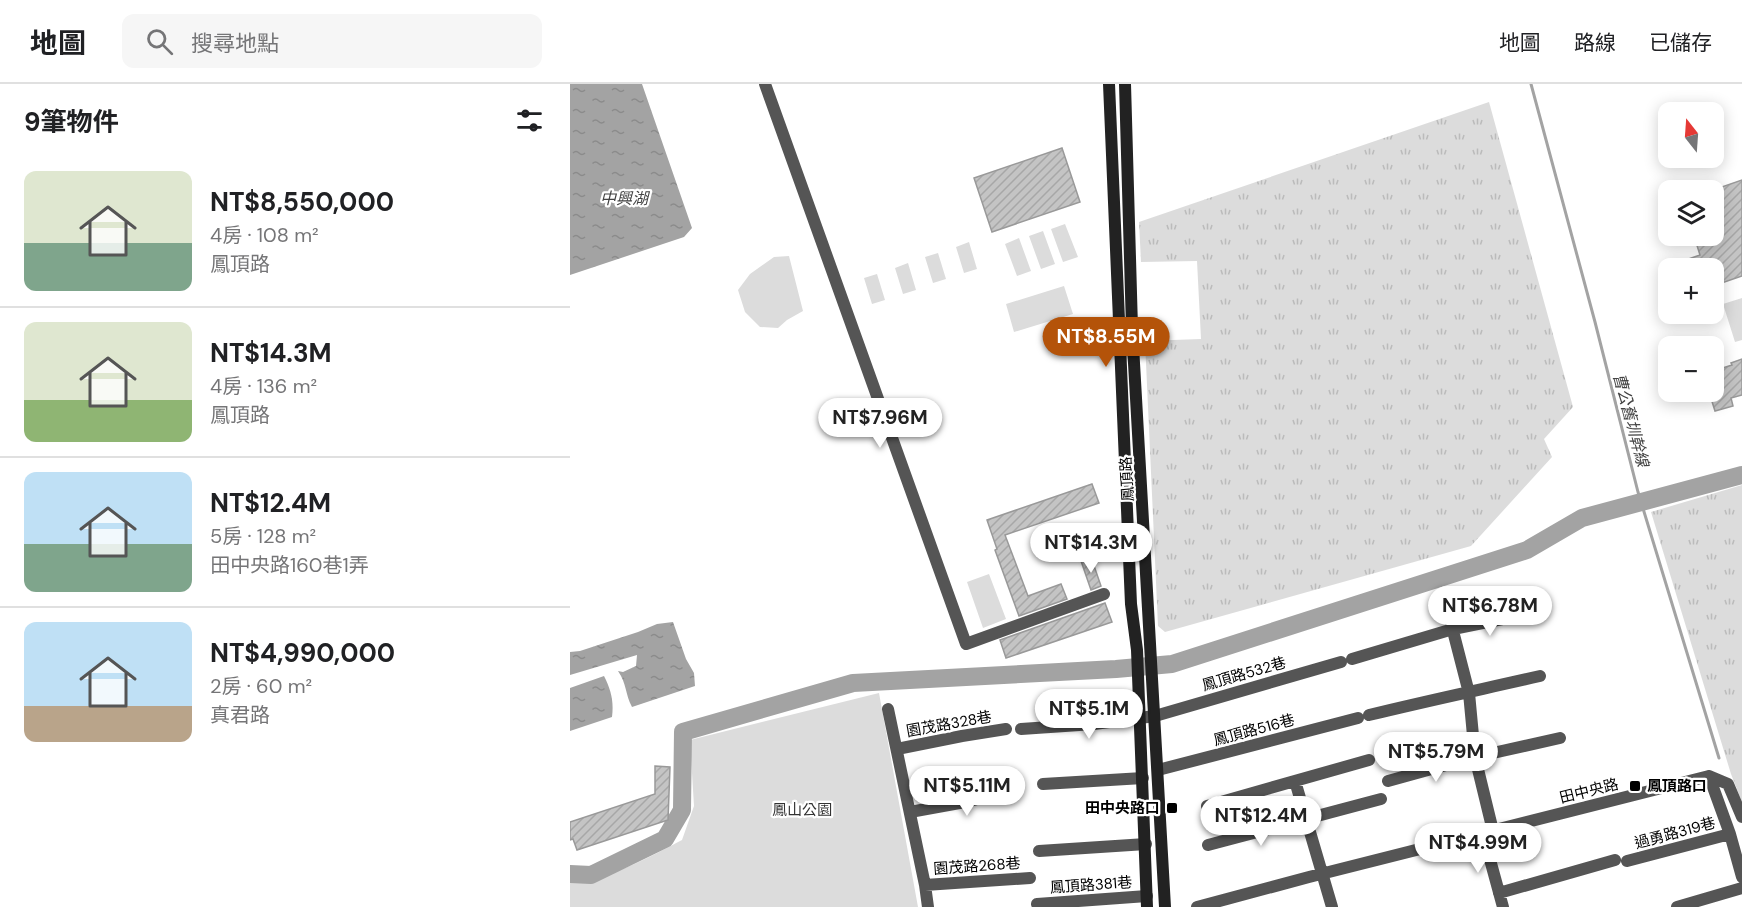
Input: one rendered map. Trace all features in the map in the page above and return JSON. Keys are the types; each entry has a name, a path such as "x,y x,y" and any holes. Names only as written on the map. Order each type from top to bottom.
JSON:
{"main road":[{"name":"鳳頂路","path":"1109,84 1131,604 1137,650 1147,902"},
{"name":"鳳頂路","path":"1125,84 1132,328 1166,907"}],"street":[{"path":"765,84 966,644 1104,594"},
{"path":"1444,596 1469,693 1475,757 1503,907"},
{"name":"鳳頂路532巷","path":"1021,729 1094,724 1155,716 1453,629 1522,615"},
{"name":"鳳頂路516巷","path":"1158,770 1430,700 1540,676"},
{"path":"888,709 926,885 928,907"},
{"name":"園茂路328巷","path":"897,749 1006,729"},
{"path":"1388,781 1475,757 1560,738"},
{"path":"1207,806 1370,760"},
{"path":"1709,776 1728,784 1742,817"},
{"path":"1709,776 1730,834 1742,877"},
{"name":"田中央路","path":"1197,907 1709,776"},
{"path":"1043,784 1143,778"},
{"path":"1295,781 1332,907"},
{"path":"910,812 1018,789"},
{"path":"1208,845 1381,799"},
{"name":"過勇路319巷","path":"1499,893 1730,834"},
{"path":"1040,850 1146,844"},
{"name":"園茂路268巷","path":"926,885 1030,878"},
{"path":"1677,907 1742,888"},
{"name":"鳳頂路381巷","path":"1037,904 1147,902"}],"green space":[{"path":"1489,102 1573,407 1544,439 1552,457 1471,546 1165,632 1158,626 1145,341 1201,339 1197,261 1141,262 1139,222"},
{"path":"1065,224 1078,257 1063,262 1051,229"},
{"path":"1043,231 1055,264 1041,269 1029,236"},
{"path":"1019,238 1031,271 1017,276 1005,244"},
{"path":"969,242 977,269 964,273 956,247"},
{"path":"938,253 946,279 933,283 925,257"},
{"path":"789,256 803,311 778,328 760,327 745,312 738,290 750,274 774,257"},
{"path":"908,263 916,290 903,294 895,268"},
{"path":"877,274 885,300 872,304 864,278"},
{"path":"1064,286 1073,314 1014,332 1006,304"},
{"path":"1742,298 1742,340 1735,342 1724,304"},
{"path":"1742,485 1742,802 1731,774 1651,512"},
{"path":"989,574 1006,619 983,628 967,582"},
{"name":"鳳山公園","path":"879,693 918,907 570,907 570,882 598,878 612,873 682,840 694,806 690,740"}],"water":[{"name":"中興湖","path":"570,84 642,84 692,228 684,237 570,275"},
{"path":"673,622 686,659 694,673 695,686 632,707 618,671 623,672 636,666 637,655 570,675 570,652 580,651 657,624"},
{"path":"604,676 613,706 612,717 570,731 570,688"}],"building":[{"path":"1062,148 1080,202 992,232 974,178"},
{"path":"1742,180 1742,276 1724,282 1724,258 1691,258 1700,255 1697,246 1724,246 1724,186"},
{"path":"1742,359 1742,395 1731,398 1733,406 1715,411 1712,402 1724,402 1724,368 1732,365 1731,363"},
{"path":"1092,484 1099,503 1005,535 1028,596 1061,584 1067,599 1019,616 995,550 997,549 987,520"},
{"path":"1091,557 1101,586 1091,590 1081,561"},
{"path":"1105,603 1112,622 1006,658 1000,640"},
{"path":"655,766 670,767 668,820 577,850 573,839 570,840 570,822 655,794"}],"waterway":[{"name":"曹公舊圳幹線","path":"1531,84 1638,492 1719,758"},
{"path":"570,874 591,875 665,839 682,810 683,732 853,683 1172,664 1527,550 1582,518 1742,475"}],"place":[{"name":"鳳頂路口","path":"1635,786"},
{"name":"田中央路口","path":"1172,808"}]}
